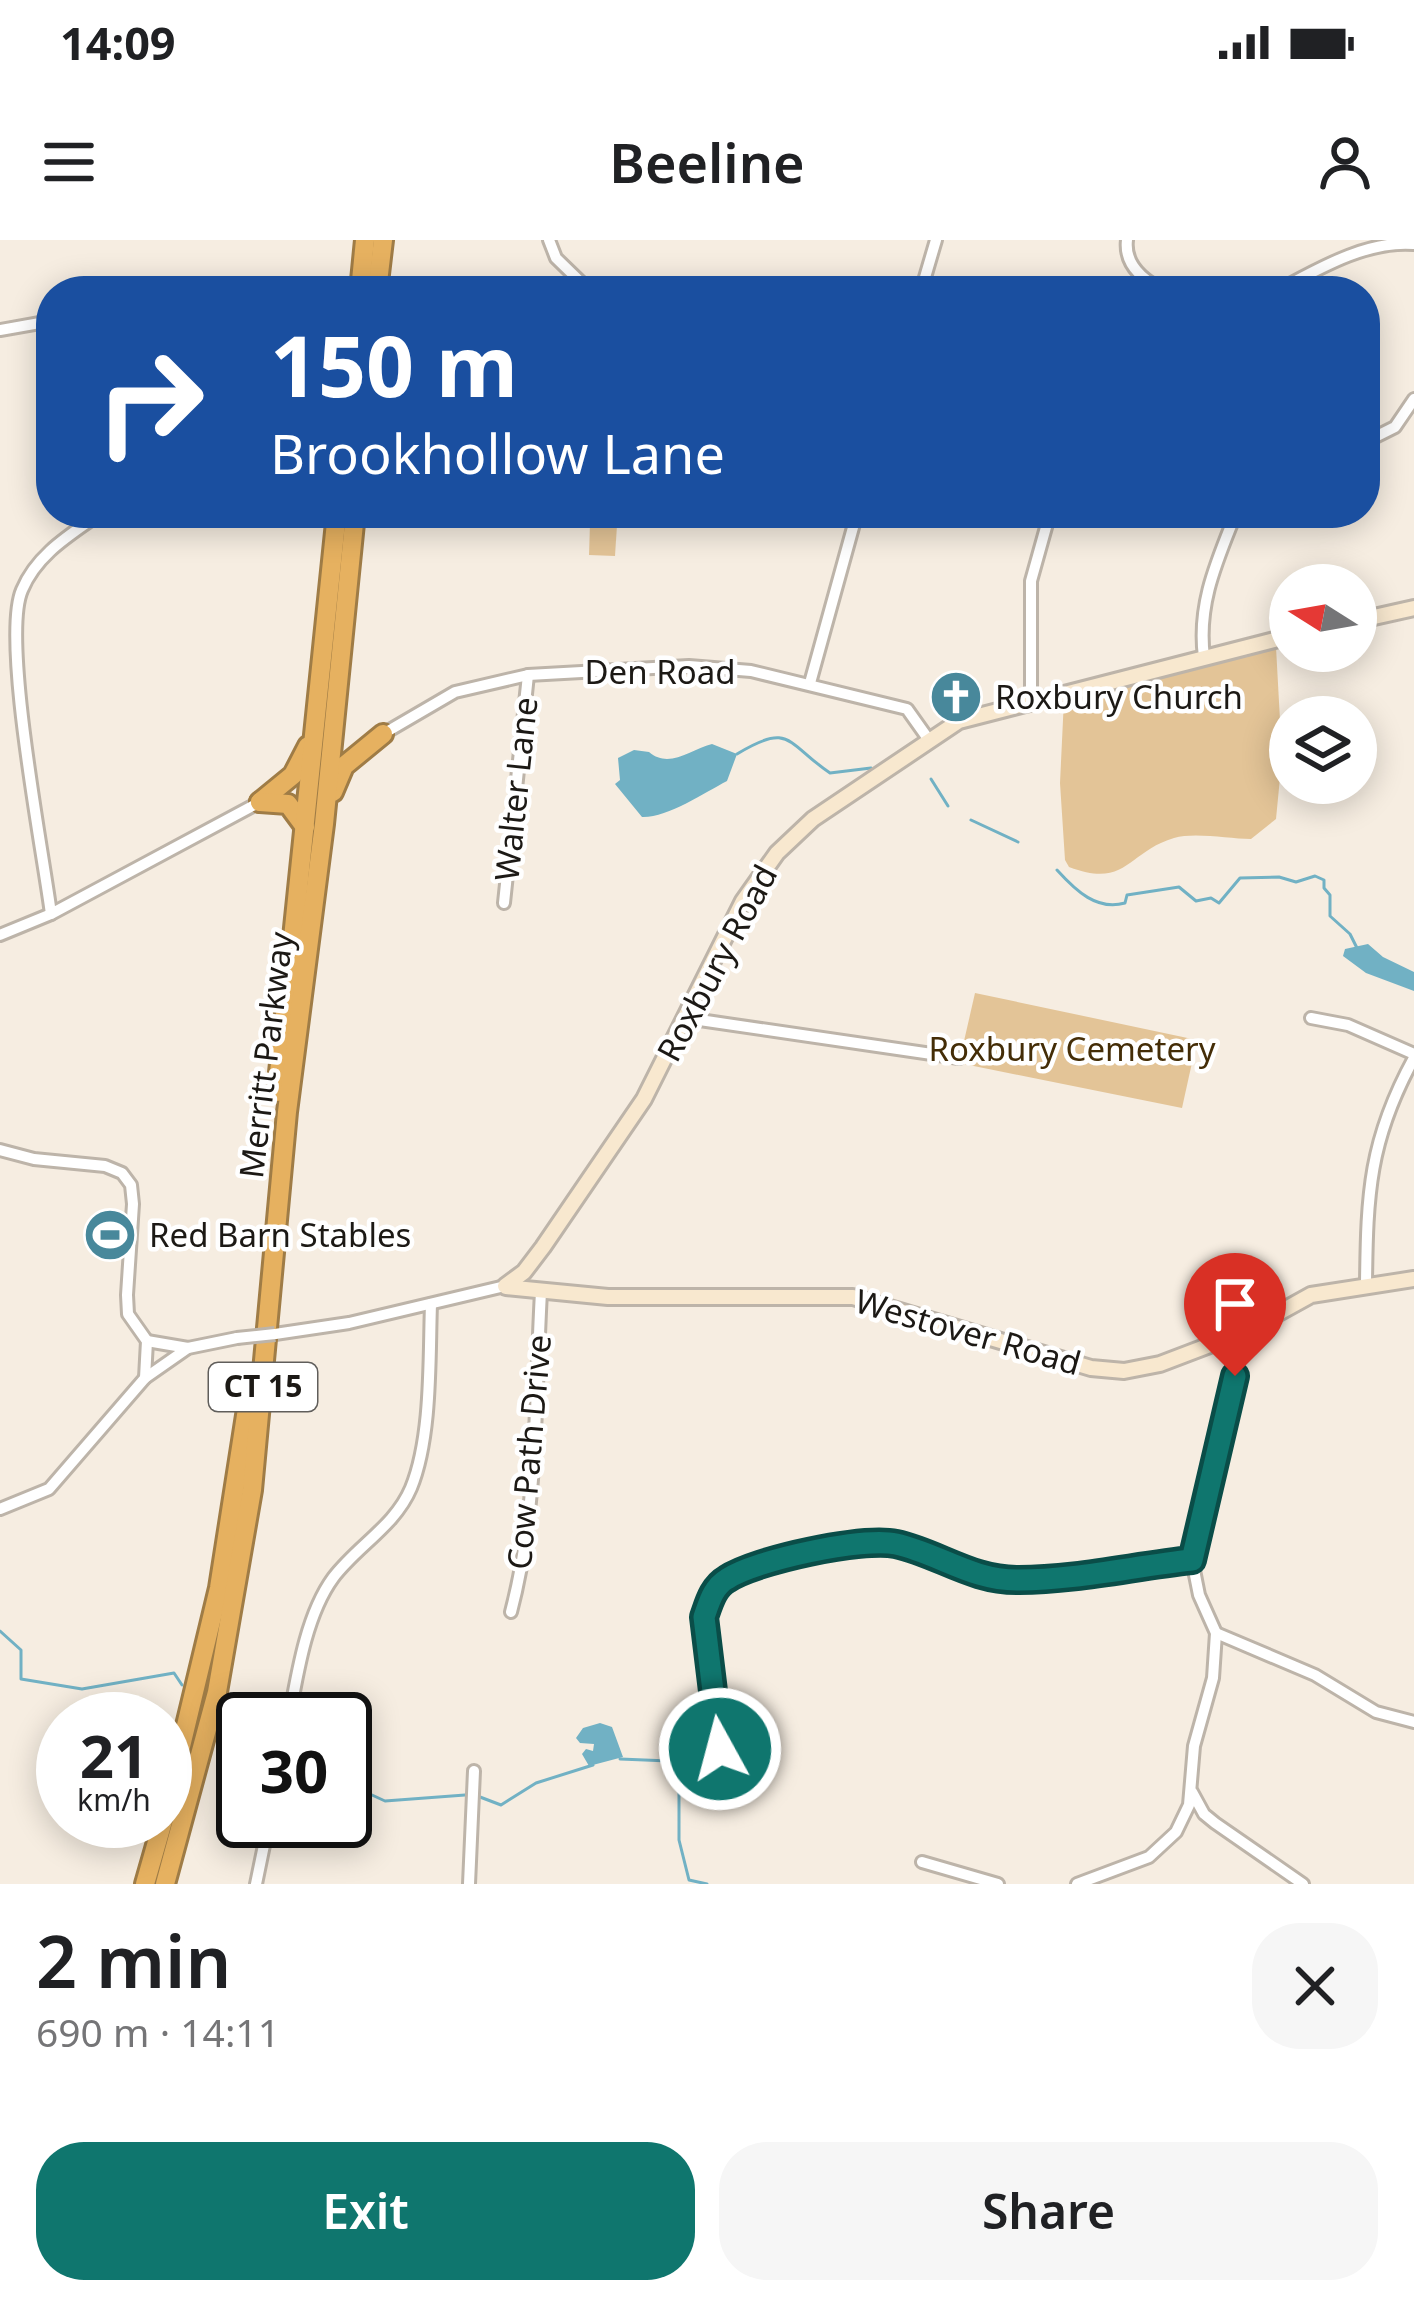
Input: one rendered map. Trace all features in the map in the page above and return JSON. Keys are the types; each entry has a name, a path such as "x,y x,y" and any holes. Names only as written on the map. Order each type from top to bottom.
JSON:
{"highway":[{"path":"361,276 365,240"},
{"path":"379,276 383,240"},
{"name":"Merritt Parkway","path":"165,1884 217,1692 252,1490 314,826 315,724 335,528"},
{"name":"Merritt Parkway","path":"192,1711 238,1478 255,1354 314,826 335,711 353,528"},
{"path":"335,711 344,728 356,736 383,734"},
{"path":"260,802 293,775 315,724"},
{"path":"260,802 288,804 314,826 344,766 383,734"},
{"name":"Merritt Parkway","path":"146,1884 156,1848"}],"street":[{"path":"549,240 556,258 575,276"},
{"path":"925,276 936,240"},
{"path":"1127,240 1126,251 1134,268 1145,276"},
{"path":"1307,276 1366,247 1396,241 1414,244"},
{"path":"0,330 36,324"},
{"path":"1380,434 1395,427 1414,399"},
{"path":"51,914 15,616 20,592 32,570 47,552 80,528"},
{"path":"810,683 853,528"},
{"path":"1030,700 1030,580 1046,528"},
{"path":"1204,657 1202,611 1231,528"},
{"path":"1377,616 1414,608"},
{"name":"Roxbury Road","path":"505,1286 524,1272 543,1247 644,1099 743,901 777,853 814,819 958,721 1269,642"},
{"path":"0,662 17,662"},
{"name":"Den Road","path":"383,734 455,692 528,675 688,666 752,671 907,709 929,740"},
{"name":"Walter Lane","path":"504,903 528,675"},
{"path":"0,935 51,914 260,802"},
{"path":"686,1018 959,1058"},
{"path":"1311,1018 1348,1025 1414,1056 1377,1145 1369,1179 1366,1285"},
{"path":"0,1150 34,1159 105,1166 122,1173 131,1185 128,1314 147,1341 145,1378"},
{"path":"542,1292 543,1247"},
{"name":"Westover Road","path":"505,1286 608,1297 854,1297 1091,1368 1124,1371 1160,1364 1244,1332 1311,1295 1414,1279"},
{"path":"147,1341 188,1348 349,1323 505,1286"},
{"name":"Cow Path Drive","path":"511,1612 528,1511 542,1292"},
{"path":"294,1692 303,1648 332,1580 402,1506 417,1471 431,1304"},
{"path":"1077,1884 1149,1857 1163,1847 1181,1822 1192,1792 1194,1746 1213,1678 1216,1634 1199,1595 1192,1560 1244,1332"},
{"path":"0,1509 49,1489 145,1378 188,1348"},
{"path":"704,1786 717,1770 720,1749 704,1617 710,1596 726,1579 780,1559 868,1543 897,1544 961,1570 1016,1581 1192,1560"},
{"path":"1216,1634 1322,1679 1376,1712 1414,1722"},
{"path":"469,1884 474,1771"},
{"path":"1192,1792 1206,1816 1303,1884"},
{"path":"1181,1822 1206,1816"},
{"path":"256,1884 263,1848"},
{"path":"922,1862 998,1884"}],"green space":[{"path":"590,528 617,528 615,556 589,555"},
{"path":"1269,649 1269,672 1277,672 1279,696 1269,696 1269,804 1277,804 1276,819 1251,839 1174,838 1103,874 1069,867 1060,783 1064,699"},
{"name":"Roxbury Cemetery","path":"975,993 1197,1040 1182,1108 959,1063"}],"water":[{"path":"712,744 737,754 727,781 674,809 642,817 615,784 620,780 618,758 634,750 672,759"},
{"path":"1368,944 1414,972 1414,991 1366,973 1343,956 1345,949"},
{"path":"600,1723 612,1727 623,1757 589,1766 582,1754 586,1749 593,1751 594,1744 576,1738 583,1728"}],"waterway":[{"path":"737,754 779,738 830,773 871,768"},
{"path":"931,779 948,806"},
{"path":"971,820 1018,842"},
{"path":"1057,870 1088,897 1115,905 1125,903 1127,895 1179,887 1196,901 1211,898 1219,903 1240,878 1279,877 1296,882 1315,876 1324,880 1330,895 1330,916 1350,934 1357,948"},
{"path":"0,1631 21,1650 21,1679 82,1689 174,1673 182,1685"},
{"path":"620,1759 669,1761 682,1773 681,1781"},
{"path":"480,1797 501,1805 536,1783 593,1765"},
{"path":"679,1792 679,1840 689,1880 707,1884"},
{"path":"372,1795 385,1801 465,1795"}],"place":[{"name":"Roxbury Church","path":"956,697"},
{"name":"Red Barn Stables","path":"110,1235"}],"route":[{"path":"720,1749 704,1617 710,1596 726,1579 780,1559 868,1543 897,1544 961,1570 1016,1581 1192,1560 1235,1376"}]}
